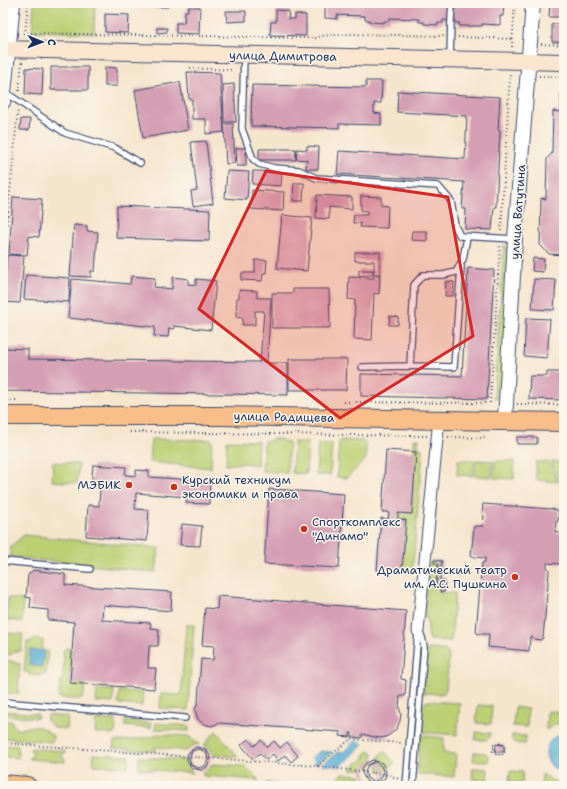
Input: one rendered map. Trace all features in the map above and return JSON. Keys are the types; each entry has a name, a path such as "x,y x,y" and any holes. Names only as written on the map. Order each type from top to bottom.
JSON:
{"main road":[{"name":"улица Димитрова","path":"12,49 511,61 528,68 564,62"},
{"name":"улица Радищева","path":"3,416 220,416 438,428 505,421 564,422"},
{"path":"3,784 27,786"}],"street":[{"path":"4,97 12,49 13,3"},
{"name":"улица Ватутина","path":"505,421 533,3"},
{"path":"418,630 438,428"}],"lane":[{"path":"450,60 452,3"},
{"path":"244,55 242,129 252,159 259,164 274,168 299,170 316,178 438,186 451,201 455,226 460,236 516,239"},
{"path":"4,97 18,102 65,133 115,148 140,163"},
{"path":"410,366 414,285 423,275 443,275 456,272 464,259 466,237"},
{"path":"362,367 410,366 454,368 461,266"},
{"path":"3,561 90,569"},
{"path":"406,784 418,630"},
{"path":"413,785 424,647 422,637 418,630"},
{"path":"3,702 185,718"}],"path":[{"path":"3,264 18,102 12,49 25,33 28,3"},
{"path":"490,403 515,3"},
{"path":"25,33 315,38 321,36 350,34 513,39"},
{"path":"530,44 564,45"},
{"path":"528,68 564,77"},
{"path":"128,432 438,428 483,438 486,434"},
{"path":"317,766 351,739 402,743"},
{"path":"3,743 317,766 389,775 406,784"},
{"path":"413,785 441,786"}],"highlighted area":[{"path":"266,171 448,197 473,336 340,418 199,309"}],"green space":[{"path":"34,3 95,3 94,33 32,31"},
{"path":"504,245 507,248 509,256 501,398 494,398"},
{"path":"151,439 212,440 211,468 149,462"},
{"path":"281,439 283,442 289,442 287,473 262,471 264,441"},
{"path":"414,439 419,439 418,448 421,448 423,452 412,573 402,572 406,520 398,519 398,513 416,452 414,452"},
{"path":"227,440 258,441 257,465 243,463 226,465"},
{"path":"341,440 362,441 366,443 366,459 347,478 337,477 339,442"},
{"path":"294,442 308,443 306,474 292,473"},
{"path":"318,443 332,444 330,475 316,475"},
{"path":"458,460 474,460 473,476 457,475"},
{"path":"476,460 493,461 492,477 475,476"},
{"path":"495,461 514,461 514,479 494,478"},
{"path":"53,462 79,464 77,483 52,481"},
{"path":"536,462 548,462 558,482 536,480"},
{"path":"551,462 564,462 564,482 560,482"},
{"path":"24,535 159,548 156,572 10,557 11,546"},
{"path":"433,560 434,563 438,564 436,584 441,585 440,592 455,593 451,641 430,640 428,638 428,625 424,610 429,563"},
{"path":"8,598 23,600 22,622 8,620 6,617"},
{"path":"186,625 194,625 188,710 160,708 161,694 181,695"},
{"path":"5,633 23,634 21,651 13,652 11,655 4,653"},
{"path":"33,639 43,640 42,651 30,650 42,666 44,651 48,651 46,674 40,674 40,676 29,675 30,673 24,672 27,642 32,642"},
{"path":"66,648 72,649 70,683 85,684 84,696 81,699 59,698 64,660 63,651"},
{"path":"427,650 444,650 449,656 446,689 444,693 423,693"},
{"path":"5,660 20,664 18,694 3,693 3,666 5,666"},
{"path":"97,689 114,690 113,703 96,702"},
{"path":"119,691 143,692 142,706 118,704"},
{"path":"428,701 460,703 457,735 420,732 422,705"},
{"path":"478,705 492,706 491,724 476,723"},
{"path":"515,707 528,709 527,727 513,726"},
{"path":"3,711 38,714 38,718 3,715"},
{"path":"547,711 564,712 564,723 555,724 546,730"},
{"path":"47,715 68,717 67,729 55,728 47,721"},
{"path":"96,719 116,720 115,734 95,733"},
{"path":"3,721 12,721 17,730 28,727 44,729 53,736 52,742 3,738"},
{"path":"125,721 151,723 151,728 125,726"},
{"path":"156,723 189,726 189,731 155,729"},
{"path":"216,731 238,757 213,755 208,747 204,745"},
{"path":"476,732 490,733 490,737 486,740 475,740"},
{"path":"157,734 188,736 199,744 194,745 186,751 155,747 155,751 113,748 114,741 156,736"},
{"path":"420,735 444,738 443,753 456,754 454,777 417,774"},
{"path":"512,735 526,736 525,744 515,743 512,740"},
{"path":"3,745 18,746 18,758 3,757"},
{"path":"31,748 65,751 62,757 65,759 65,762 30,759 33,755 33,752 30,750"},
{"path":"371,751 373,753 373,763 363,769 351,769 365,757 364,755 367,752"},
{"path":"384,751 395,763 386,771 381,771 378,767 380,755"},
{"path":"474,752 485,753 489,756 488,762 473,761"},
{"path":"94,754 129,756 128,767 93,765"},
{"path":"139,757 184,760 186,765 193,773 139,769"},
{"path":"212,764 245,766 259,780 204,776 202,773 210,768"},
{"path":"473,768 488,769 487,780 472,779"},
{"path":"510,771 523,772 522,783 509,782"},
{"path":"342,774 360,775 361,778 355,786 337,786 334,782"},
{"path":"542,774 551,780 564,784 564,786 541,786"}],"water":[{"path":"30,650 44,651 42,667 29,665"},
{"path":"564,734 564,772 550,765 546,753 547,746 550,741 556,736"},
{"path":"355,741 361,742 363,745 340,766 322,765 338,752 343,752"},
{"path":"320,751 332,752 317,764 311,758"}],"building":[{"path":"144,3 168,3 168,7 144,7"},
{"path":"321,3 504,3 503,16 500,16 500,25 482,24 482,26 459,26 460,23 456,23 456,21 443,20 443,23 438,23 438,25 424,24 424,22 419,22 419,19 389,18 389,21 384,21 384,23 370,22 370,20 365,20 365,16 337,15 337,19 325,18 325,4"},
{"path":"550,3 564,3 564,17 549,17"},
{"path":"188,7 200,7 199,34 176,33 176,23 184,23 185,11 188,11"},
{"path":"276,10 289,11 288,19 295,19 295,14 306,15 306,36 270,35 271,22 276,22"},
{"path":"226,11 246,11 246,21 227,22"},
{"path":"105,14 129,15 128,33 105,32"},
{"path":"552,24 564,24 564,42 552,42"},
{"path":"157,28 167,28 167,32 157,33"},
{"path":"51,67 88,67 88,90 51,90"},
{"path":"105,67 117,68 117,86 105,86"},
{"path":"26,68 43,69 42,95 25,94"},
{"path":"187,72 220,73 224,132 206,134 206,119 192,119 192,99 189,99"},
{"path":"366,81 382,81 381,103 374,103 374,113 381,114 381,125 339,124 339,128 251,126 252,85 366,87"},
{"path":"180,82 188,130 143,138 135,90"},
{"path":"234,84 236,122 224,122 223,85"},
{"path":"398,91 500,97 496,207 494,207 492,230 465,229 466,209 462,209 464,182 337,174 339,151 465,159 467,116 397,112"},
{"path":"564,91 564,255 549,254 540,245 541,198 546,199 547,159 552,153 553,111 561,112 561,93"},
{"path":"21,119 30,119 29,130 20,130"},
{"path":"224,124 233,124 235,163 226,164"},
{"path":"206,141 213,203 193,206 191,191 197,190 191,142"},
{"path":"307,146 319,147 318,169 306,169 307,160 296,159 297,149 307,150"},
{"path":"236,148 246,148 246,166 237,166"},
{"path":"259,149 296,149 296,160 259,160"},
{"path":"227,171 249,172 247,200 225,198"},
{"path":"253,171 282,172 281,186 252,184"},
{"path":"294,183 304,183 303,201 293,201"},
{"path":"252,190 284,192 283,211 251,209"},
{"path":"317,195 352,197 352,209 329,207 329,219 316,218"},
{"path":"361,196 381,197 381,205 388,206 387,228 360,227 361,223 353,223 354,215 367,215 367,211 361,210"},
{"path":"13,197 42,199 39,237 29,236 27,255 9,254"},
{"path":"117,206 210,210 209,241 116,238"},
{"path":"282,215 312,218 307,271 277,268"},
{"path":"74,225 87,226 87,231 98,232 95,271 91,271 91,277 70,276"},
{"path":"412,231 427,231 427,241 411,240"},
{"path":"355,252 380,252 380,274 374,274 374,261 355,261"},
{"path":"7,255 24,256 20,303 3,302"},
{"path":"533,258 544,259 543,272 532,271"},
{"path":"255,260 267,260 266,273 263,273 262,281 241,280 242,273 255,273"},
{"path":"468,268 494,270 487,399 361,396 361,374 462,376"},
{"path":"359,270 373,270 373,275 359,276"},
{"path":"26,275 70,278 69,302 24,299"},
{"path":"374,275 380,275 379,294 374,293 372,340 354,339 355,300 348,299 349,277 374,278"},
{"path":"131,276 155,278 154,287 172,289 173,277 188,279 188,284 196,285 196,279 216,281 211,330 174,326 174,329 169,328 168,337 154,336 155,327 68,318 72,279 130,284"},
{"path":"534,279 556,280 554,310 532,309"},
{"path":"446,281 454,282 453,296 445,296"},
{"path":"293,289 329,289 330,328 272,328 272,293 293,293"},
{"path":"239,290 257,291 257,298 271,298 267,363 288,363 288,395 3,391 3,348 28,349 28,359 260,362 264,311 255,311 255,325 242,325 243,318 236,317"},
{"path":"390,316 398,317 398,325 389,325"},
{"path":"526,318 550,319 547,358 524,356"},
{"path":"289,359 347,359 346,390 289,390"},
{"path":"547,372 564,372 564,400 529,399 530,376 547,376"},
{"path":"517,437 537,437 537,444 517,444"},
{"path":"386,450 416,452 412,514 398,513 398,519 406,520 402,572 377,570 381,518 388,519 389,512 382,512"},
{"path":"93,465 126,467 125,475 136,476 136,470 149,471 149,477 210,481 209,504 186,503 187,497 136,493 135,509 149,510 147,541 86,536 88,505 99,506 100,488 91,487"},
{"name":"Спорткомплекс \"Динамо\"","path":"269,489 344,494 339,568 264,564"},
{"name":"Драматический театр им. А.С. Пушкина","path":"483,504 552,509 559,511 555,532 564,534 563,561 560,564 547,563 549,572 543,638 541,640 530,637 529,651 488,647 489,634 478,634 476,632 482,563 485,562 485,558 474,557 471,555 474,527 483,526"},
{"path":"182,524 202,526 200,546 180,545"},
{"path":"434,560 442,561 440,580 445,581 444,592 440,592 441,585 436,584 438,564 434,563"},
{"path":"33,570 65,574 65,585 172,592 171,611 103,605 102,620 151,623 150,628 159,629 158,646 149,646 148,668 156,668 154,689 70,683 74,622 48,620 48,610 30,608 31,598 26,597 28,575"},
{"path":"218,596 406,611 401,679 406,680 405,696 400,696 399,708 401,714 397,728 386,737 379,738 362,734 362,738 352,737 352,733 350,733 350,737 340,736 341,732 220,723 211,726 202,723 198,719 195,710 198,701 201,659 213,660 214,646 202,645 205,608 217,609"},
{"path":"248,739 254,746 261,740 267,747 274,741 280,748 287,742 298,756 291,762 285,755 278,761 273,754 266,760 260,753 253,759 241,745"},
{"path":"496,744 504,745 504,752 495,752"},
{"path":"196,747 206,749 211,758 207,767 201,770 191,768 187,759 188,753","holes":["199,749 206,752 208,759 205,766 198,768 191,765 189,758 192,751"]},
{"path":"373,760 382,763 386,771 385,778 376,784 367,782 362,773 362,769 366,763","holes":["375,762 381,766 384,773 380,779 373,782 367,778 365,771 368,765"]},
{"path":"266,782 284,784 284,786 266,786"}],"place":[{"name":"МЭБИК","path":"129,485"},
{"name":"Курский техникум экономики и права","path":"174,487"},
{"name":"Спорткомплекс \"Динамо\"","path":"304,529"},
{"name":"Драматический театр им. А.С. Пушкина","path":"515,577"}]}
